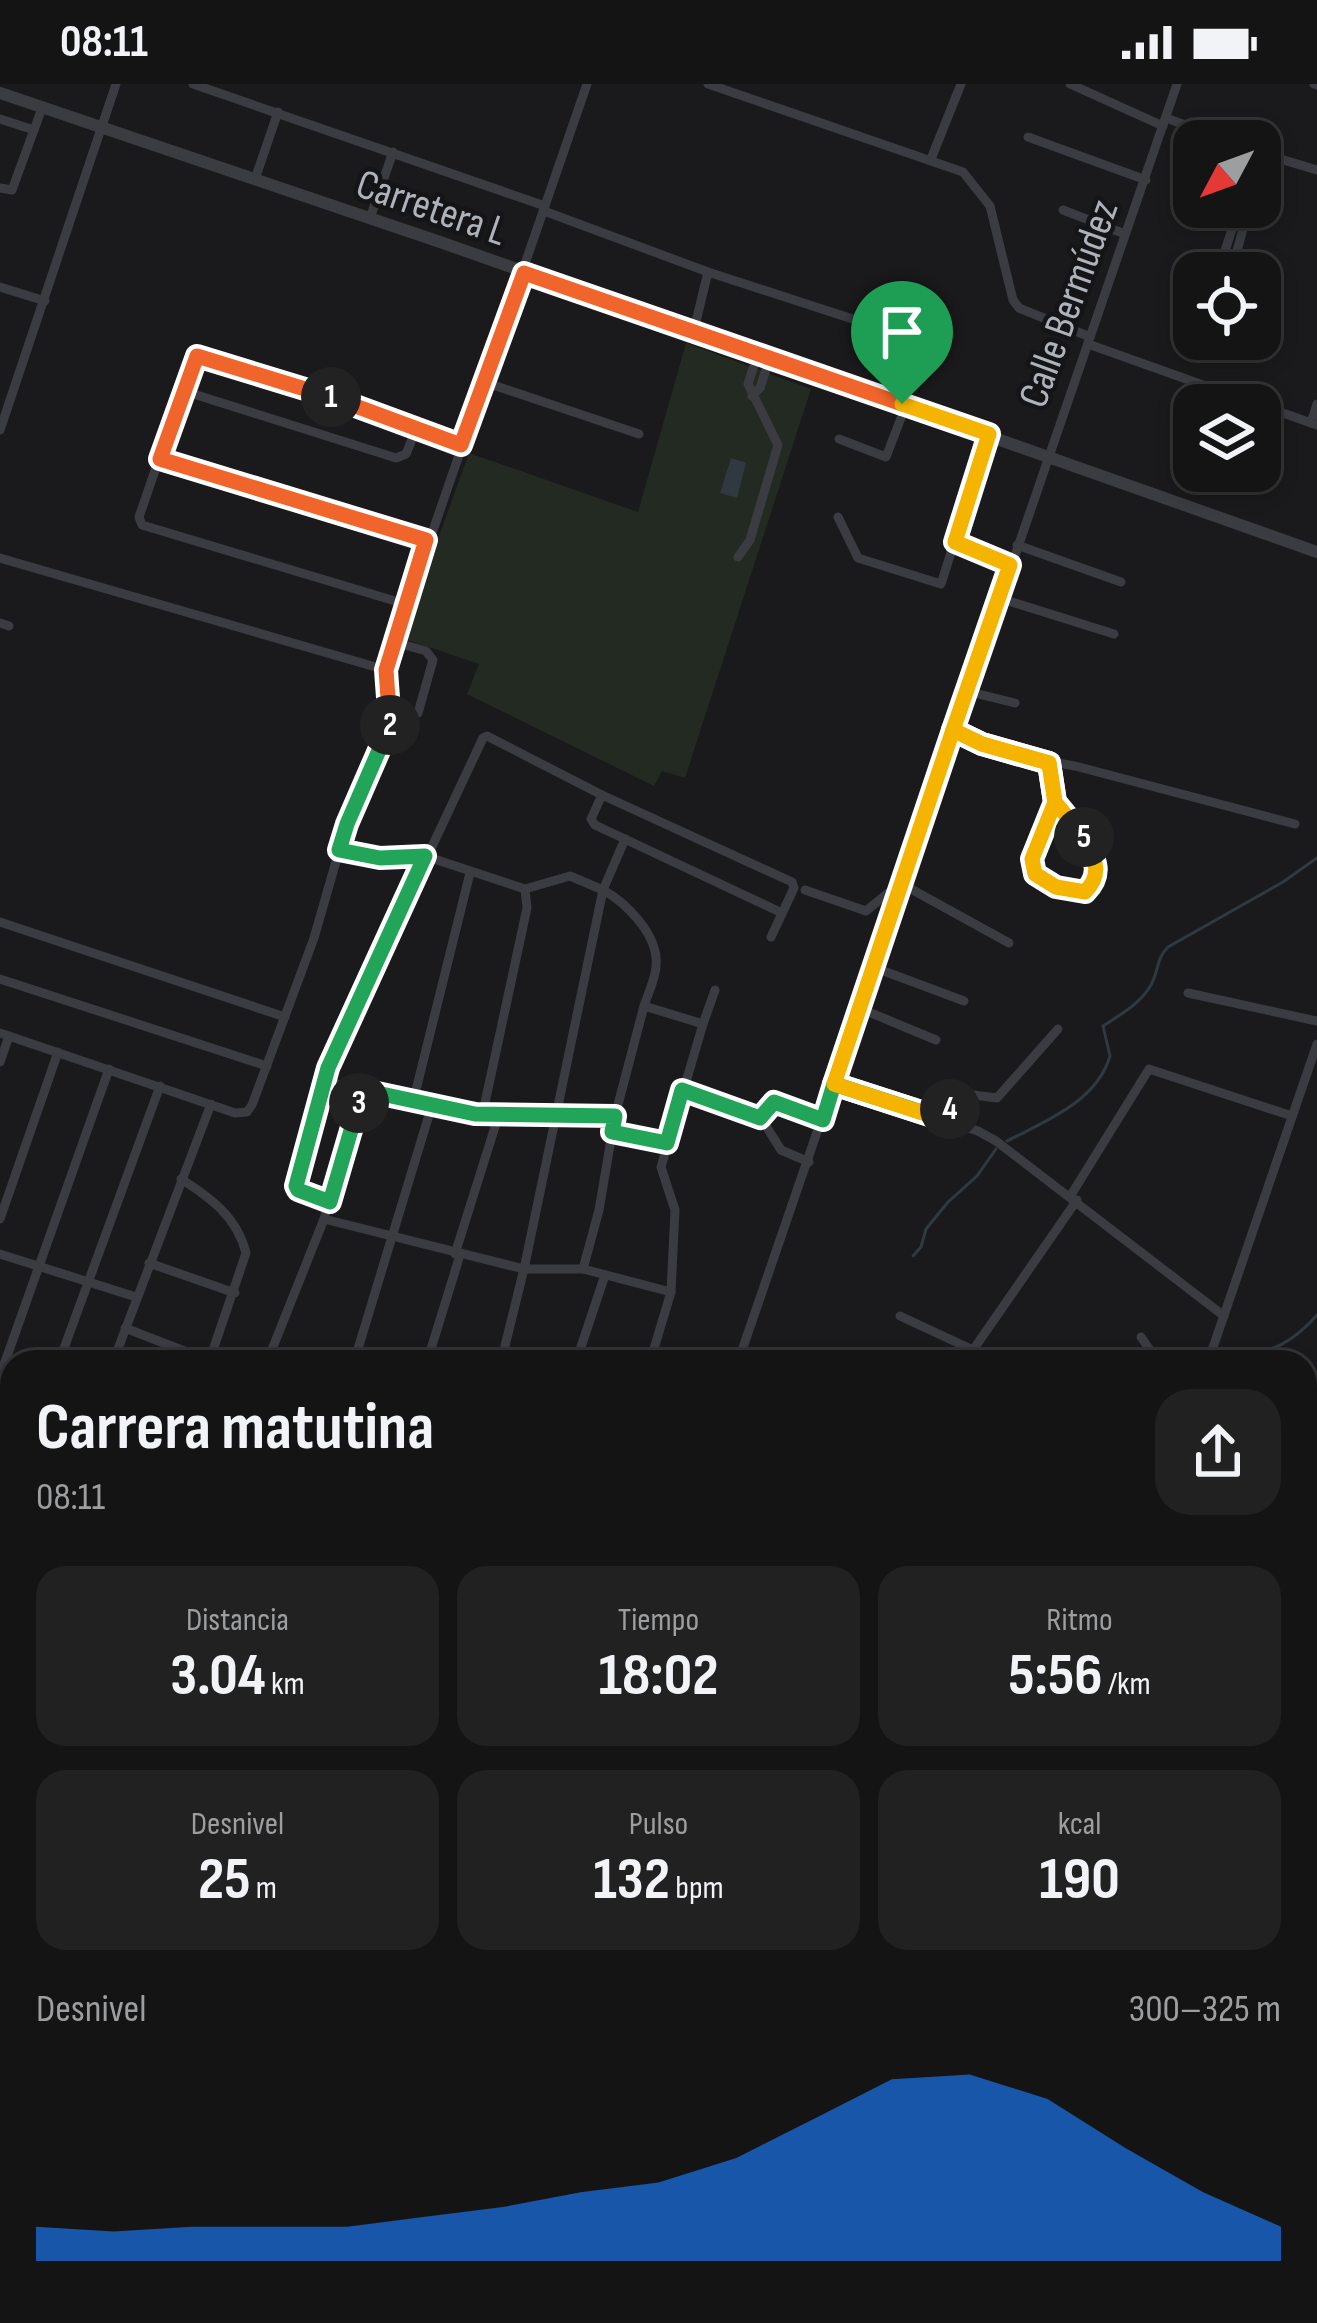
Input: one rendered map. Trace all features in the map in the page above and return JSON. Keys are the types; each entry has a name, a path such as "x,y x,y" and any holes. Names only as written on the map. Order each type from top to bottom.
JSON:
{"street":[{"path":"0,430 116,84"},
{"path":"194,84 393,152 709,272 911,338 916,348 886,457 839,439"},
{"path":"0,1062 5,1034 236,1113 247,1112 314,938 347,824 390,728 386,670 405,604 587,84"},
{"path":"708,84 963,172 985,196 1019,308 1205,384"},
{"path":"931,159 961,84"},
{"path":"1070,84 1173,124"},
{"name":"Calle Bermúdez","path":"742,1350 1177,84"},
{"name":"Carretera L","path":"0,93 904,404 1317,552"},
{"path":"0,188 12,190 43,108"},
{"path":"254,179 278,112"},
{"path":"0,119 34,130"},
{"path":"1028,137 1146,180"},
{"path":"370,218 393,152"},
{"path":"1281,159 1317,170"},
{"path":"1063,210 1125,234"},
{"path":"693,334 709,272"},
{"path":"0,286 46,301"},
{"path":"405,604 145,528 139,517 193,360 199,355 461,445"},
{"path":"738,556 750,541 778,445 748,384 763,358"},
{"path":"484,382 639,434"},
{"path":"184,391 396,458 406,454 417,428"},
{"path":"1281,412 1314,424 1317,404"},
{"path":"838,517 858,558 934,584 944,581 989,434"},
{"path":"160,459 426,540"},
{"path":"955,542 1010,565"},
{"path":"1017,545 1121,582"},
{"path":"0,558 386,670"},
{"path":"999,598 1114,634"},
{"path":"392,713 418,713 433,660 426,651 394,642"},
{"path":"966,691 1015,703"},
{"path":"953,730 982,744 1049,763 1295,824"},
{"path":"330,1202 296,1186 322,1086 484,737 792,882 794,889 771,937"},
{"path":"1049,763 1055,802 1032,859 1033,870 1056,887 1085,892 1098,866 1077,826 1055,802"},
{"path":"602,795 592,823 782,913"},
{"path":"504,1350 602,890 625,838"},
{"path":"339,850 380,858 425,856 525,889 570,876 625,905 656,953 583,1269"},
{"path":"413,1102 470,873"},
{"path":"483,1112 527,908 525,889"},
{"path":"806,890 866,911 887,893 900,889 1009,943"},
{"path":"0,922 285,1017"},
{"path":"873,967 964,1001"},
{"path":"0,979 267,1066"},
{"path":"654,1350 671,1292 675,1210 661,1167 715,991"},
{"path":"1188,993 1317,1021"},
{"path":"644,1006 703,1024"},
{"path":"859,1008 936,1040"},
{"path":"951,1122 959,1113 952,1102 960,1092 997,1098 1058,1029"},
{"path":"1212,1350 1317,1045"},
{"path":"0,1219 58,1052"},
{"path":"9,1350 109,1069"},
{"path":"900,1316 973,1350 1074,1197 1149,1069 1292,1116"},
{"path":"328,1078 336,1084 413,1102 483,1112 615,1116"},
{"path":"834,1084 996,1141 1224,1316"},
{"path":"63,1350 160,1086"},
{"path":"272,1350 330,1202 363,1090"},
{"path":"682,1090 761,1118 781,1150 808,1162"},
{"path":"761,1118 774,1102 823,1120"},
{"path":"117,1350 211,1104"},
{"path":"358,1350 432,1105"},
{"path":"430,1350 499,1114"},
{"path":"612,1132 667,1143"},
{"path":"181,1179 221,1208 246,1253 214,1350"},
{"path":"324,1219 524,1269 583,1269 671,1292"},
{"path":"0,1254 136,1298"},
{"path":"149,1263 235,1293"},
{"path":"580,1350 605,1276"},
{"path":"125,1328 182,1350"},
{"path":"1141,1337 1150,1350"}],"shaded area":[{"path":"686,343 811,389 685,778 662,771 654,786 467,694 479,664 402,638 469,453 638,512"},
{"path":"731,458 746,463 737,498 720,493"}],"waterway":[{"path":"1007,1141 1068,1108 1094,1085 1110,1056 1103,1026 1147,992 1168,947 1317,858"},
{"path":"913,1256 926,1229 996,1149"},
{"path":"1266,1350 1291,1339 1317,1315"},
{"path":"1202,1350 1212,1350"}],"route":[{"path":"902,404 524,273 461,445 358,406 195,357 160,459 426,540 386,670 390,728 339,850 380,858 425,856 328,1068 298,1190 330,1202 363,1090 475,1114 615,1116 612,1132 667,1143 682,1090 760,1118 774,1102 823,1120 834,1084 946,1120 952,1102 959,1113 957,1124 834,1084 953,730 982,744 1049,763 1055,802 1077,826 1098,866 1085,892 1056,887 1035,874 1032,859 1055,802 1049,763 982,744 971,740 953,730 1010,565 955,542 989,434 902,404"}]}
